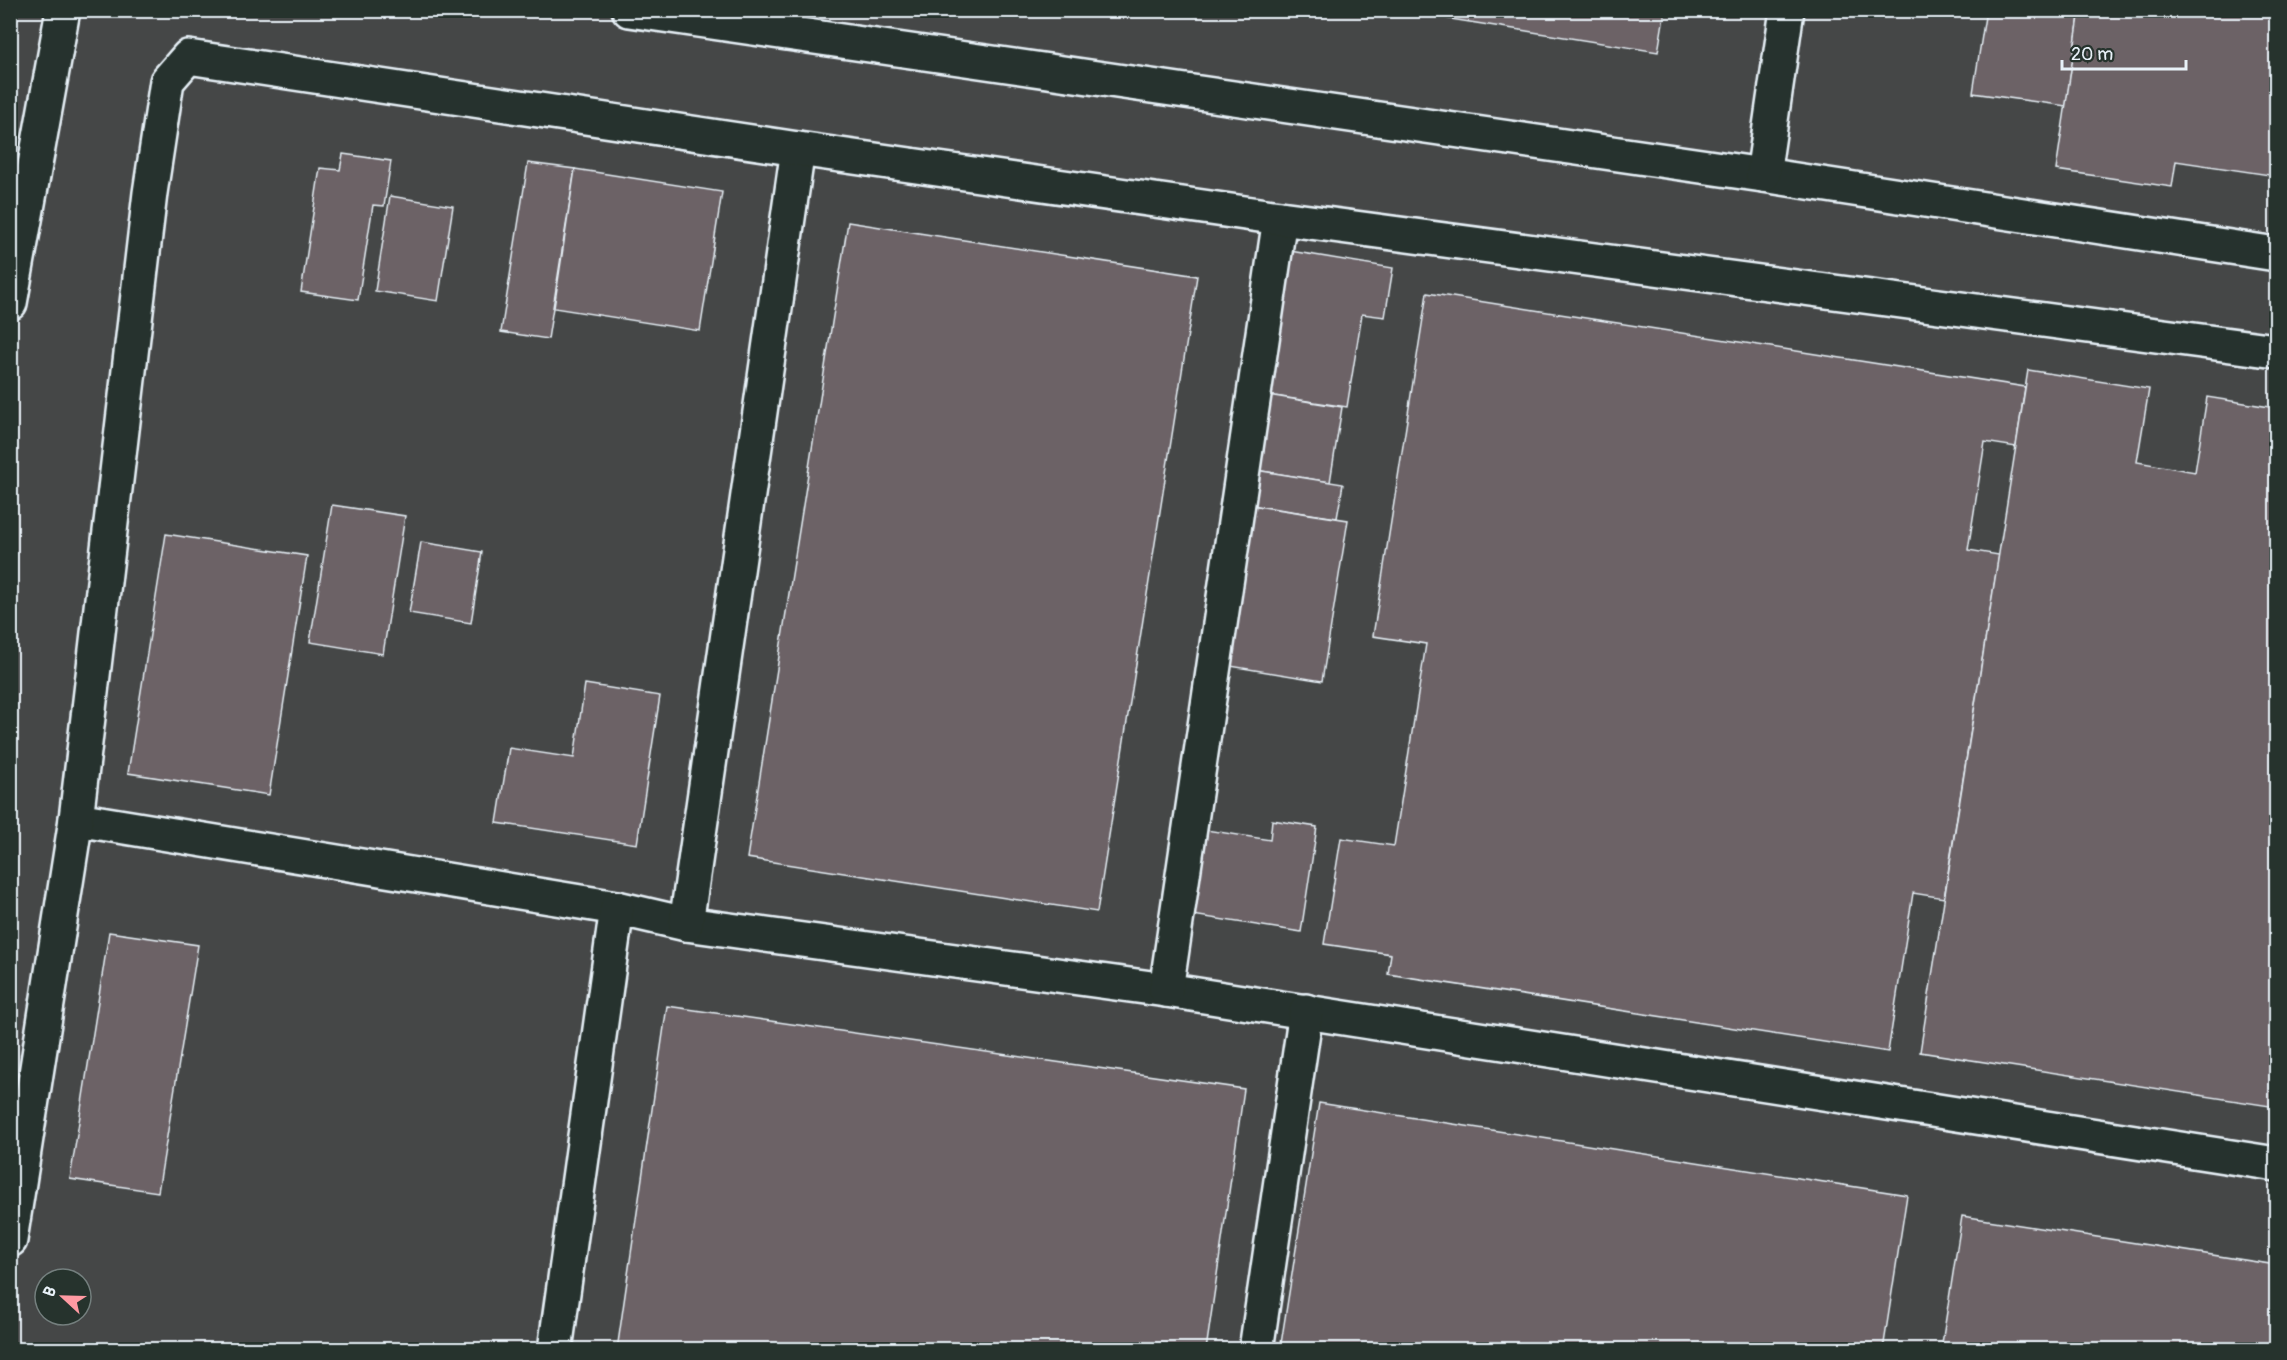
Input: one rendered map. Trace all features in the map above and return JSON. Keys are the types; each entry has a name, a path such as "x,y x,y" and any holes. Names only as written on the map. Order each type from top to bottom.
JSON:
{"lane":[{"path":"10,303 63,10"},
{"path":"629,10 1763,175 2277,254"},
{"path":"1763,175 1787,10"},
{"path":"10,1240 76,819 150,193 167,81 188,57 798,149 1280,218 2277,351"},
{"path":"686,924 798,149"},
{"path":"1166,990 1280,218"},
{"path":"76,819 617,908 686,924 1306,1011 2277,1164"},
{"path":"555,1350 617,908"},
{"path":"1256,1350 1306,1011"}],"shaded area":[{"path":"10,11 2276,11 2276,1349 11,1349"}],"building":[{"path":"1394,10 1665,10 1658,52"},
{"path":"1986,10 2080,10 2066,106 1973,93"},
{"path":"2080,10 2276,10 2276,176 2176,161 2172,187 2056,170"},
{"path":"343,154 391,161 384,206 373,205 358,300 301,292 320,168 340,170"},
{"path":"528,163 575,169 548,339 501,332"},
{"path":"575,169 722,192 700,331 554,308"},
{"path":"390,196 453,206 438,301 375,291"},
{"path":"848,222 1197,276 1097,912 747,858"},
{"path":"1284,250 1393,268 1385,317 1362,314 1347,407 1262,394"},
{"path":"1427,293 2025,387 2016,447 1985,442 1968,550 1999,555 1944,898 1913,893 1888,1052 1388,974 1391,954 1324,944 1341,838 1394,846 1426,644 1373,636"},
{"path":"2028,370 2149,389 2137,462 2195,472 2207,397 2276,408 2276,1107 1920,1052"},
{"path":"1262,394 1342,407 1330,482 1249,469"},
{"path":"1249,469 1343,484 1337,518 1244,504"},
{"path":"1244,504 1348,520 1322,681 1218,664"},
{"path":"332,505 405,516 383,654 310,642"},
{"path":"166,534 307,556 269,795 128,773"},
{"path":"421,542 482,552 471,623 409,613"},
{"path":"585,684 660,696 637,844 497,823 509,748 574,758"},
{"path":"1272,820 1317,827 1301,932 1173,912 1187,827 1270,840"},
{"path":"109,932 198,945 158,1192 70,1179"},
{"path":"667,1006 1244,1089 1206,1350 617,1350"},
{"path":"1319,1103 1907,1195 1883,1350 1280,1350"},
{"path":"1962,1216 2276,1265 2276,1350 1941,1350"}]}
